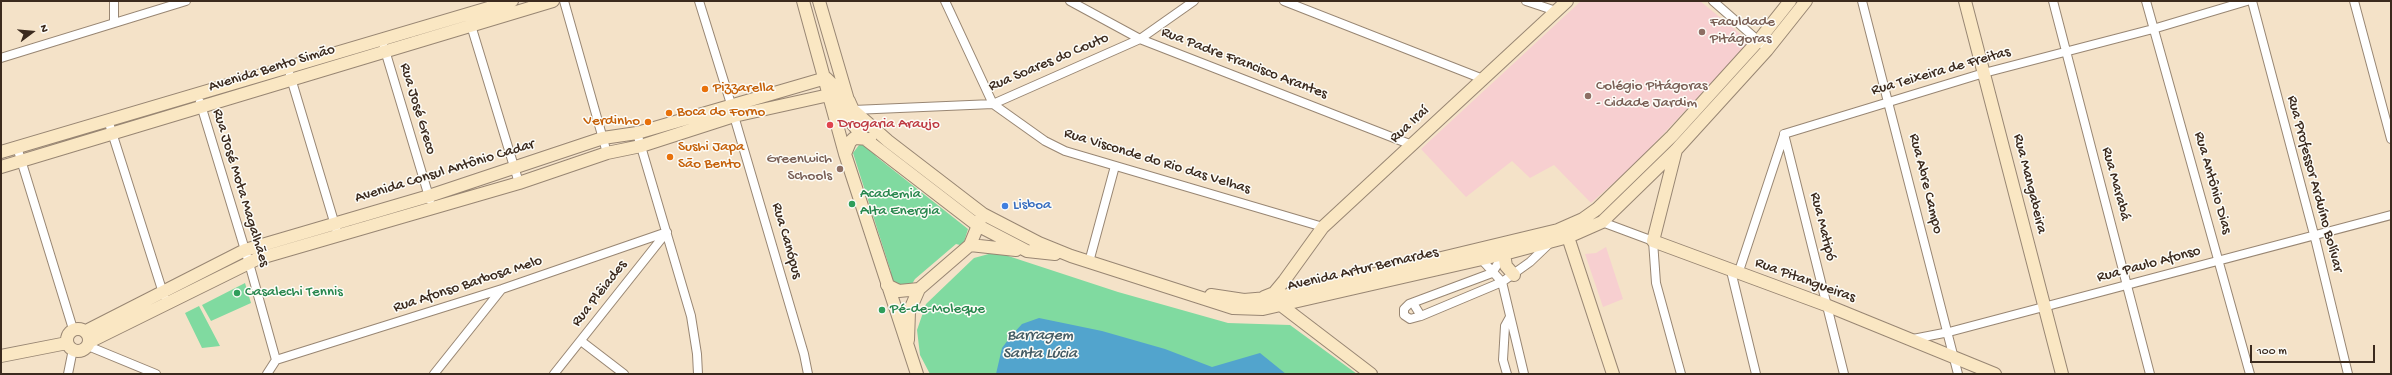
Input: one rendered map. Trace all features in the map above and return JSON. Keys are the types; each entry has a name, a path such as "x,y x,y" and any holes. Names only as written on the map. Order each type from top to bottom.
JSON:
{"street":[{"path":"114,1 114,23"},
{"path":"1,58 182,1"},
{"name":"Avenida Bento Simão","path":"383,46 467,14 512,1"},
{"name":"Avenida Bento Simão","path":"1,167 201,107 290,74 383,46 471,26 553,1"},
{"path":"564,1 607,153"},
{"path":"699,1 731,104"},
{"path":"803,1 826,78 829,95 845,154 916,373"},
{"path":"819,1 851,105"},
{"path":"945,1 993,104"},
{"name":"Rua Padre Francisco Arantes","path":"1070,1 1140,39 1412,145"},
{"name":"Rua Soares do Couto","path":"851,105 993,104 1140,39 1194,1"},
{"path":"1284,1 1483,79"},
{"path":"1526,1 1556,11"},
{"name":"Rua Iraí","path":"1260,304 1284,281 1323,227 1567,1"},
{"path":"1713,1 1759,40 1767,50"},
{"name":"Avenida Artur Bernardes","path":"1281,301 1296,293 1558,230 1583,219 1597,209 1672,136 1759,40 1790,1"},
{"path":"1602,222 1676,150 1767,50 1806,1"},
{"name":"Rua Abre Campo","path":"1862,1 1890,101 1949,332 1958,374"},
{"name":"Rua Mangabeira","path":"1965,1 2062,374"},
{"name":"Rua Marabá","path":"2053,1 2150,374"},
{"name":"Rua Antônio Dias","path":"2146,1 2220,260 2250,374"},
{"name":"Rua Teixeira de Freitas","path":"1784,134 1984,73 2153,29 2247,1"},
{"name":"Rua Professor Arduíno Bolívar","path":"2252,1 2314,235 2348,374"},
{"path":"2354,1 2391,139"},
{"path":"467,14 519,183"},
{"name":"Rua José Greco","path":"383,46 432,208"},
{"path":"290,74 338,235"},
{"name":"Avenida Bento Simão","path":"1,152 197,93 290,74"},
{"name":"Avenida Consul Antônio Cadar","path":"88,340 165,298 245,250 334,222 429,196 604,138 637,133 731,104 826,78"},
{"name":"Avenida Artur Bernardes","path":"826,78 888,141 983,214 1038,243 1071,256 1182,290 1233,308 1281,301 1306,300 1504,254 1551,242 1602,222"},
{"name":"Rua José Mota Magalhães","path":"197,93 249,263 276,360"},
{"name":"Avenida Consul Antônio Cadar","path":"165,298 249,263 338,235 519,183 607,153 641,146 734,116 829,95"},
{"name":"Avenida Artur Bernardes","path":"829,95 864,138 977,225 1027,251 1071,256"},
{"name":"Rua Visconde do Rio das Velhas","path":"993,104 1045,141 1065,152 1323,227"},
{"name":"Rua Canópus","path":"734,116 804,354 808,374"},
{"path":"108,120 114,134 165,298"},
{"path":"637,133 691,316 697,354 698,374"},
{"path":"1756,374 1734,272 1784,134"},
{"name":"Rua Matipó","path":"1784,134 1844,374"},
{"path":"1672,136 1676,150 1653,241 1656,283 1681,374"},
{"path":"845,154 850,142 854,138 888,141"},
{"path":"17,147 73,329"},
{"path":"1089,262 1115,166"},
{"path":"909,355 909,312 919,289 970,245 977,225 983,214"},
{"name":"Rua Paulo Afonso","path":"1914,339 1949,332 2391,215"},
{"name":"Rua Pitangueiras","path":"1602,222 1914,339 1954,358 1995,374"},
{"name":"Rua Afonso Barbosa Melo","path":"276,360 502,289 667,232"},
{"name":"Rua Plêiades","path":"554,374 667,232"},
{"path":"1568,236 1613,374"},
{"path":"1521,239 1504,254 1492,274 1412,303 1404,309 1404,315 1410,319 1421,316 1502,282 1514,275 1543,251 1551,242"},
{"path":"970,245 1027,251"},
{"path":"1504,254 1506,266 1514,275"},
{"path":"1481,259 1492,274 1502,282 1524,374"},
{"path":"1284,281 1296,293"},
{"path":"1284,281 1281,301 1366,372"},
{"path":"887,285 898,291 919,289"},
{"path":"434,374 502,289"},
{"path":"1306,300 1308,324"},
{"path":"1412,303 1421,316"},
{"path":"1507,374 1503,360 1505,326 1510,317"},
{"path":"68,374 70,346 67,337 73,329 79,328 88,340 156,374"},
{"path":"1,356 70,346 84,350 88,340"},
{"path":"581,341 624,374"},
{"path":"267,374 276,360"}],"shaded area":[{"name":"Colégio Pitágoras - Cidade Jardim","path":"1581,1 1700,1 1749,41 1748,44 1635,164 1591,203 1554,165 1530,178 1512,161 1466,197 1421,149"},
{"path":"1606,247 1623,299 1603,307 1585,254 1596,253"}],"green space":[{"path":"859,145 866,145 875,151 875,155 878,158 968,229 964,242 960,245 956,244 915,279 912,284 898,286 888,277 891,272 853,153"},
{"path":"996,252 1118,292 1228,323 1290,325 1357,374 930,374 920,355 917,330 926,304 974,258"},
{"name":"Casalechi Tennis","path":"245,283 251,303 211,321 202,305"},
{"path":"199,306 220,346 202,348 185,313"}],"water":[{"name":"Barragem Santa Lúcia","path":"1039,318 1102,331 1165,349 1212,367 1260,353 1286,374 996,374 1002,348 1011,336 1022,324"}],"place":[{"name":"Faculdade Pitágoras","path":"1702,32"},
{"name":"Pizzarella","path":"705,89"},
{"name":"Colégio Pitágoras - Cidade Jardim","path":"1588,96"},
{"name":"Boca do Forno","path":"669,113"},
{"name":"Verdinho","path":"648,122"},
{"name":"Drogaria Araujo","path":"830,125"},
{"name":"Sushi Japa São Bento","path":"670,157"},
{"name":"Greenwich Schools","path":"840,169"},
{"name":"Academia Alta Energia","path":"852,204"},
{"name":"Lisboa","path":"1005,206"},
{"name":"Casalechi Tennis","path":"237,293"},
{"name":"Pé-de-Moleque","path":"882,310"}]}
